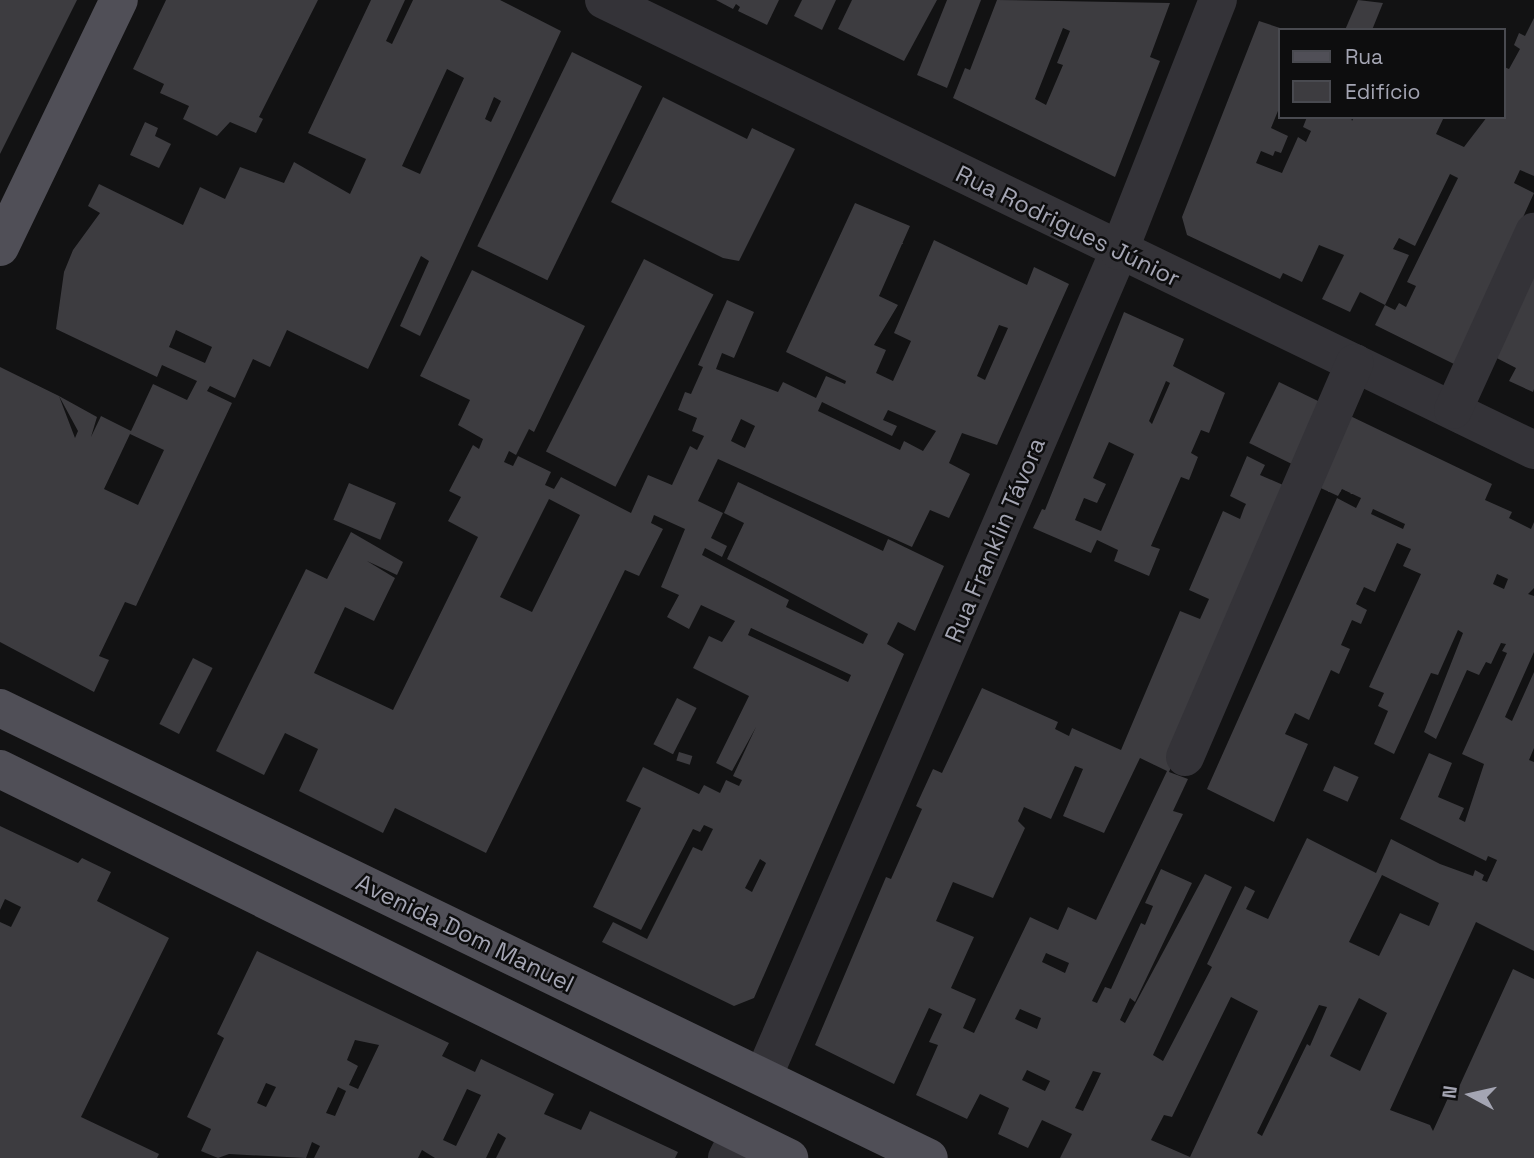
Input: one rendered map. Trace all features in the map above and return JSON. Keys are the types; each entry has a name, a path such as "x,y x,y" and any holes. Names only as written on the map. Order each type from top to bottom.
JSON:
{"main road":[{"path":"0,247 119,0"},
{"name":"Avenida Dom Manuel","path":"0,708 929,1158"},
{"path":"0,768 733,1146 789,1158"}],"street":[{"name":"Rua Rodrigues Júnior","path":"604,0 1534,450"},
{"name":"Rua Franklin Távora","path":"763,1077 1119,251 1218,0"},
{"path":"1453,410 1479,346 1534,232"},
{"path":"1185,757 1355,363"}],"building":[{"path":"0,0 77,0 0,154"},
{"path":"166,0 318,0 259,117 263,119 256,133 230,122 217,136 183,119 189,106 160,93 164,84 133,69"},
{"path":"371,0 405,0 386,41 392,44 413,0 500,0 561,31 420,336 400,326 429,261 421,256 368,369 287,330 270,367 253,359 235,398 210,386 207,391 232,403 136,606 125,602 99,656 109,660 94,692 0,642 0,367 59,396 97,417 91,437 101,416 131,431 153,384 187,400 197,381 162,365 157,377 56,329 64,272 73,250 100,213 88,206 99,184 183,225 200,187 225,199 240,167 284,183 294,162 350,194 366,159 308,133","holes":["447,69 464,78 420,174 402,166","494,97 501,101 491,122 485,119","176,330 212,347 205,363 169,347","59,396 78,431 75,438","130,434 164,450 138,505 104,489"]},
{"path":"716,0 779,0 767,25 738,11 740,7 736,4 733,9"},
{"path":"802,0 836,0 822,30 794,16"},
{"path":"852,0 937,0 904,61 838,29"},
{"path":"947,0 981,0 947,88 917,75"},
{"path":"997,0 1170,3 1150,57 1160,61 1115,177 953,98 965,68 970,70","holes":["1063,28 1070,31 1057,63 1063,65 1046,105 1035,99"]},
{"path":"1358,0 1383,3 1373,28 1346,28"},
{"path":"1534,18 1534,176 1520,170 1514,183 1534,193 1456,365 1375,325 1385,305 1360,292 1350,312 1322,299 1344,255 1319,245 1302,282 1283,273 1280,279 1187,235 1182,217 1259,21 1280,28 1278,111 1271,128 1288,136 1281,153 1275,151 1273,156 1261,151 1256,163 1282,173 1298,137 1306,142 1311,131 1303,127 1306,119 1443,119 1436,134 1464,147 1485,119 1506,119 1506,68 1509,69 1520,49 1514,45 1519,33 1525,36","holes":["1450,174 1458,178 1407,282 1416,286 1406,307 1399,303 1395,310 1385,305 1409,255 1393,249 1399,238 1415,246"]},
{"path":"572,52 642,86 547,280 477,246"},
{"path":"663,97 747,139 752,128 795,149 739,261 723,258 611,202"},
{"path":"145,122 158,128 155,136 171,144 159,168 130,155"},
{"path":"855,203 910,226 879,296 898,305 874,345 886,350 876,373 893,381 911,341 894,333 934,240 1027,285 1034,267 1069,284 997,445 962,433 949,463 970,474 949,518 930,510 912,547 718,459 698,501 723,513 711,538 727,546 722,557 705,548 702,555 789,600 786,607 863,644 868,634 727,559 744,523 724,513 738,482 883,551 888,539 944,566 915,631 898,622 887,644 904,654 754,998 734,1006 602,942 613,922 647,939 693,847 702,851 713,829 704,825 700,832 693,829 641,930 593,907 641,808 626,801 643,767 699,794 704,785 720,793 726,780 739,786 742,780 733,776 756,727 732,771 716,763 749,696 693,668 709,636 722,642 735,621 701,605 689,629 667,617 679,595 661,587 685,529 654,515 651,523 663,529 639,576 625,570 486,853 395,808 383,833 299,791 318,749 285,733 264,775 216,751 306,569 327,579 351,532 403,562 397,575 367,561 395,578 374,621 345,607 314,673 393,710 478,537 448,521 461,497 449,491 473,445 479,449 483,439 458,425 470,400 420,376 472,270 585,326 534,432 529,429 516,455 509,451 504,462 513,466 518,456 551,472 545,485 554,489 561,477 631,513 648,475 672,485 690,446 697,450 704,436 692,431 697,418 678,410 685,392 691,394 703,367 698,365 727,300 754,312 734,358 722,353 716,369 778,392 783,382 816,398 826,376 845,384 846,381 786,352","holes":["999,325 1008,328 985,380 977,376","822,402 892,436 897,426 883,420 888,410 936,431 923,451 904,441 900,450 818,411","741,419 755,426 745,448 731,441","549,499 580,515 532,612 500,597","751,628 851,675 848,682 748,635","760,859 766,863 752,892 745,888"]},
{"path":"644,259 713,294 615,487 546,451"},
{"path":"1534,267 1533,392 1509,381 1516,368 1487,353"},
{"path":"1124,312 1184,339 1173,366 1225,393 1209,433 1201,430 1191,453 1198,457 1189,480 1181,477 1151,546 1160,549 1149,576 1114,561 1118,550 1097,540 1091,553 1033,528 1042,509 1045,510","holes":["1166,381 1170,383 1152,424 1149,421","1109,442 1134,454 1101,531 1075,520 1084,498 1097,503 1106,484 1093,478"]},
{"path":"1279,382 1326,405 1296,466 1249,443"},
{"path":"1344,413 1492,484 1485,500 1512,512 1509,518 1531,529 1534,522 1534,588 1528,594 1534,596 1534,652 1505,717 1512,721 1534,672 1534,748 1529,760 1534,762 1534,951 1476,922 1390,1110 1430,1125 1433,1131 1448,1098 1453,1100 1513,969 1534,979 1534,1158 1060,1158 1072,1134 1042,1120 1028,1148 998,1134 1009,1108 980,1094 967,1119 916,1095 938,1045 929,1042 942,1014 929,1008 894,1084 815,1045 886,877 891,879 922,809 916,806 933,769 942,773 982,688 1058,722 1055,729 1069,736 1072,728 1121,750 1180,611 1200,619 1209,599 1189,590 1223,511 1240,519 1246,504 1230,496 1247,456 1265,465 1260,475 1290,488 1169,772 1188,779 1173,811 1183,814 1092,1001 1097,1003 1105,987 1111,989 1141,923 1145,925 1153,906 1145,903 1161,869 1192,883 1135,1002 1130,998 1120,1020 1125,1023 1205,874 1232,887 1153,1055 1163,1061 1212,967 1207,964 1245,886 1255,891 1246,909 1268,919 1307,838 1376,873 1391,839 1440,864 1473,876 1475,870 1484,875 1482,880 1487,882 1497,860 1488,856 1486,861 1400,819 1429,753 1452,763 1438,797 1464,808 1459,819 1465,822 1484,764 1462,754 1507,653 1502,651 1506,644 1501,643 1491,664 1486,662 1479,675 1467,670 1436,739 1424,732 1463,633 1458,630 1438,675 1431,673 1394,754 1374,744 1388,711 1378,706 1384,693 1369,687 1421,574 1403,566 1411,549 1397,543 1375,592 1364,587 1356,604 1367,610 1361,624 1352,620 1341,645 1350,649 1339,674 1331,670 1309,720 1295,713 1285,734 1308,744 1274,822 1207,789 1337,498 1356,508 1361,498 1342,489 1338,496 1312,484","holes":["1373,509 1405,524 1403,529 1371,514","1497,574 1508,579 1504,589 1493,584","1140,758 1167,771 1096,920 1068,907 1058,930 1030,917 974,1033 963,1028 976,999 951,988 974,937 936,921 953,882 993,898 1025,828 1018,821 1024,807 1051,819 1075,766 1083,769 1063,816 1104,833","1382,875 1439,903 1429,926 1400,913 1379,956 1349,942","1046,953 1069,963 1065,973 1042,962","1231,997 1258,1011 1190,1157 1151,1140 1164,1115 1172,1117","1359,998 1387,1013 1360,1071 1330,1056","1319,1005 1327,1007 1310,1046 1307,1044 1262,1136 1257,1133","1020,1009 1041,1018 1037,1029 1015,1019","1027,1070 1050,1081 1045,1091 1022,1080","1093,1071 1101,1073 1083,1111 1075,1108"]},
{"path":"349,483 396,503 380,540 333,520"},
{"path":"193,658 213,668 179,734 159,724"},
{"path":"677,698 697,708 673,754 653,744"},
{"path":"679,752 692,756 690,765 676,761"},
{"path":"1334,766 1359,777 1348,802 1323,791"},
{"path":"0,826 78,863 82,858 111,872 97,901 169,938 81,1117 159,1154 157,1158 0,1158 0,922 11,927 21,907 5,899 0,910"},
{"path":"257,951 449,1043 442,1056 475,1072 481,1059 554,1094 544,1114 581,1130 590,1111 678,1152 675,1158 496,1158 506,1138 498,1133 486,1158 435,1158 422,1150 418,1158 314,1158 320,1146 312,1142 306,1158 229,1154 218,1158 201,1151 211,1129 187,1117 224,1038 217,1034","holes":["355,1040 379,1045 358,1089 349,1085 358,1066 347,1060","266,1083 276,1087 266,1107 257,1103","338,1087 346,1091 335,1116 326,1113","467,1089 481,1095 456,1146 443,1140"]}]}
